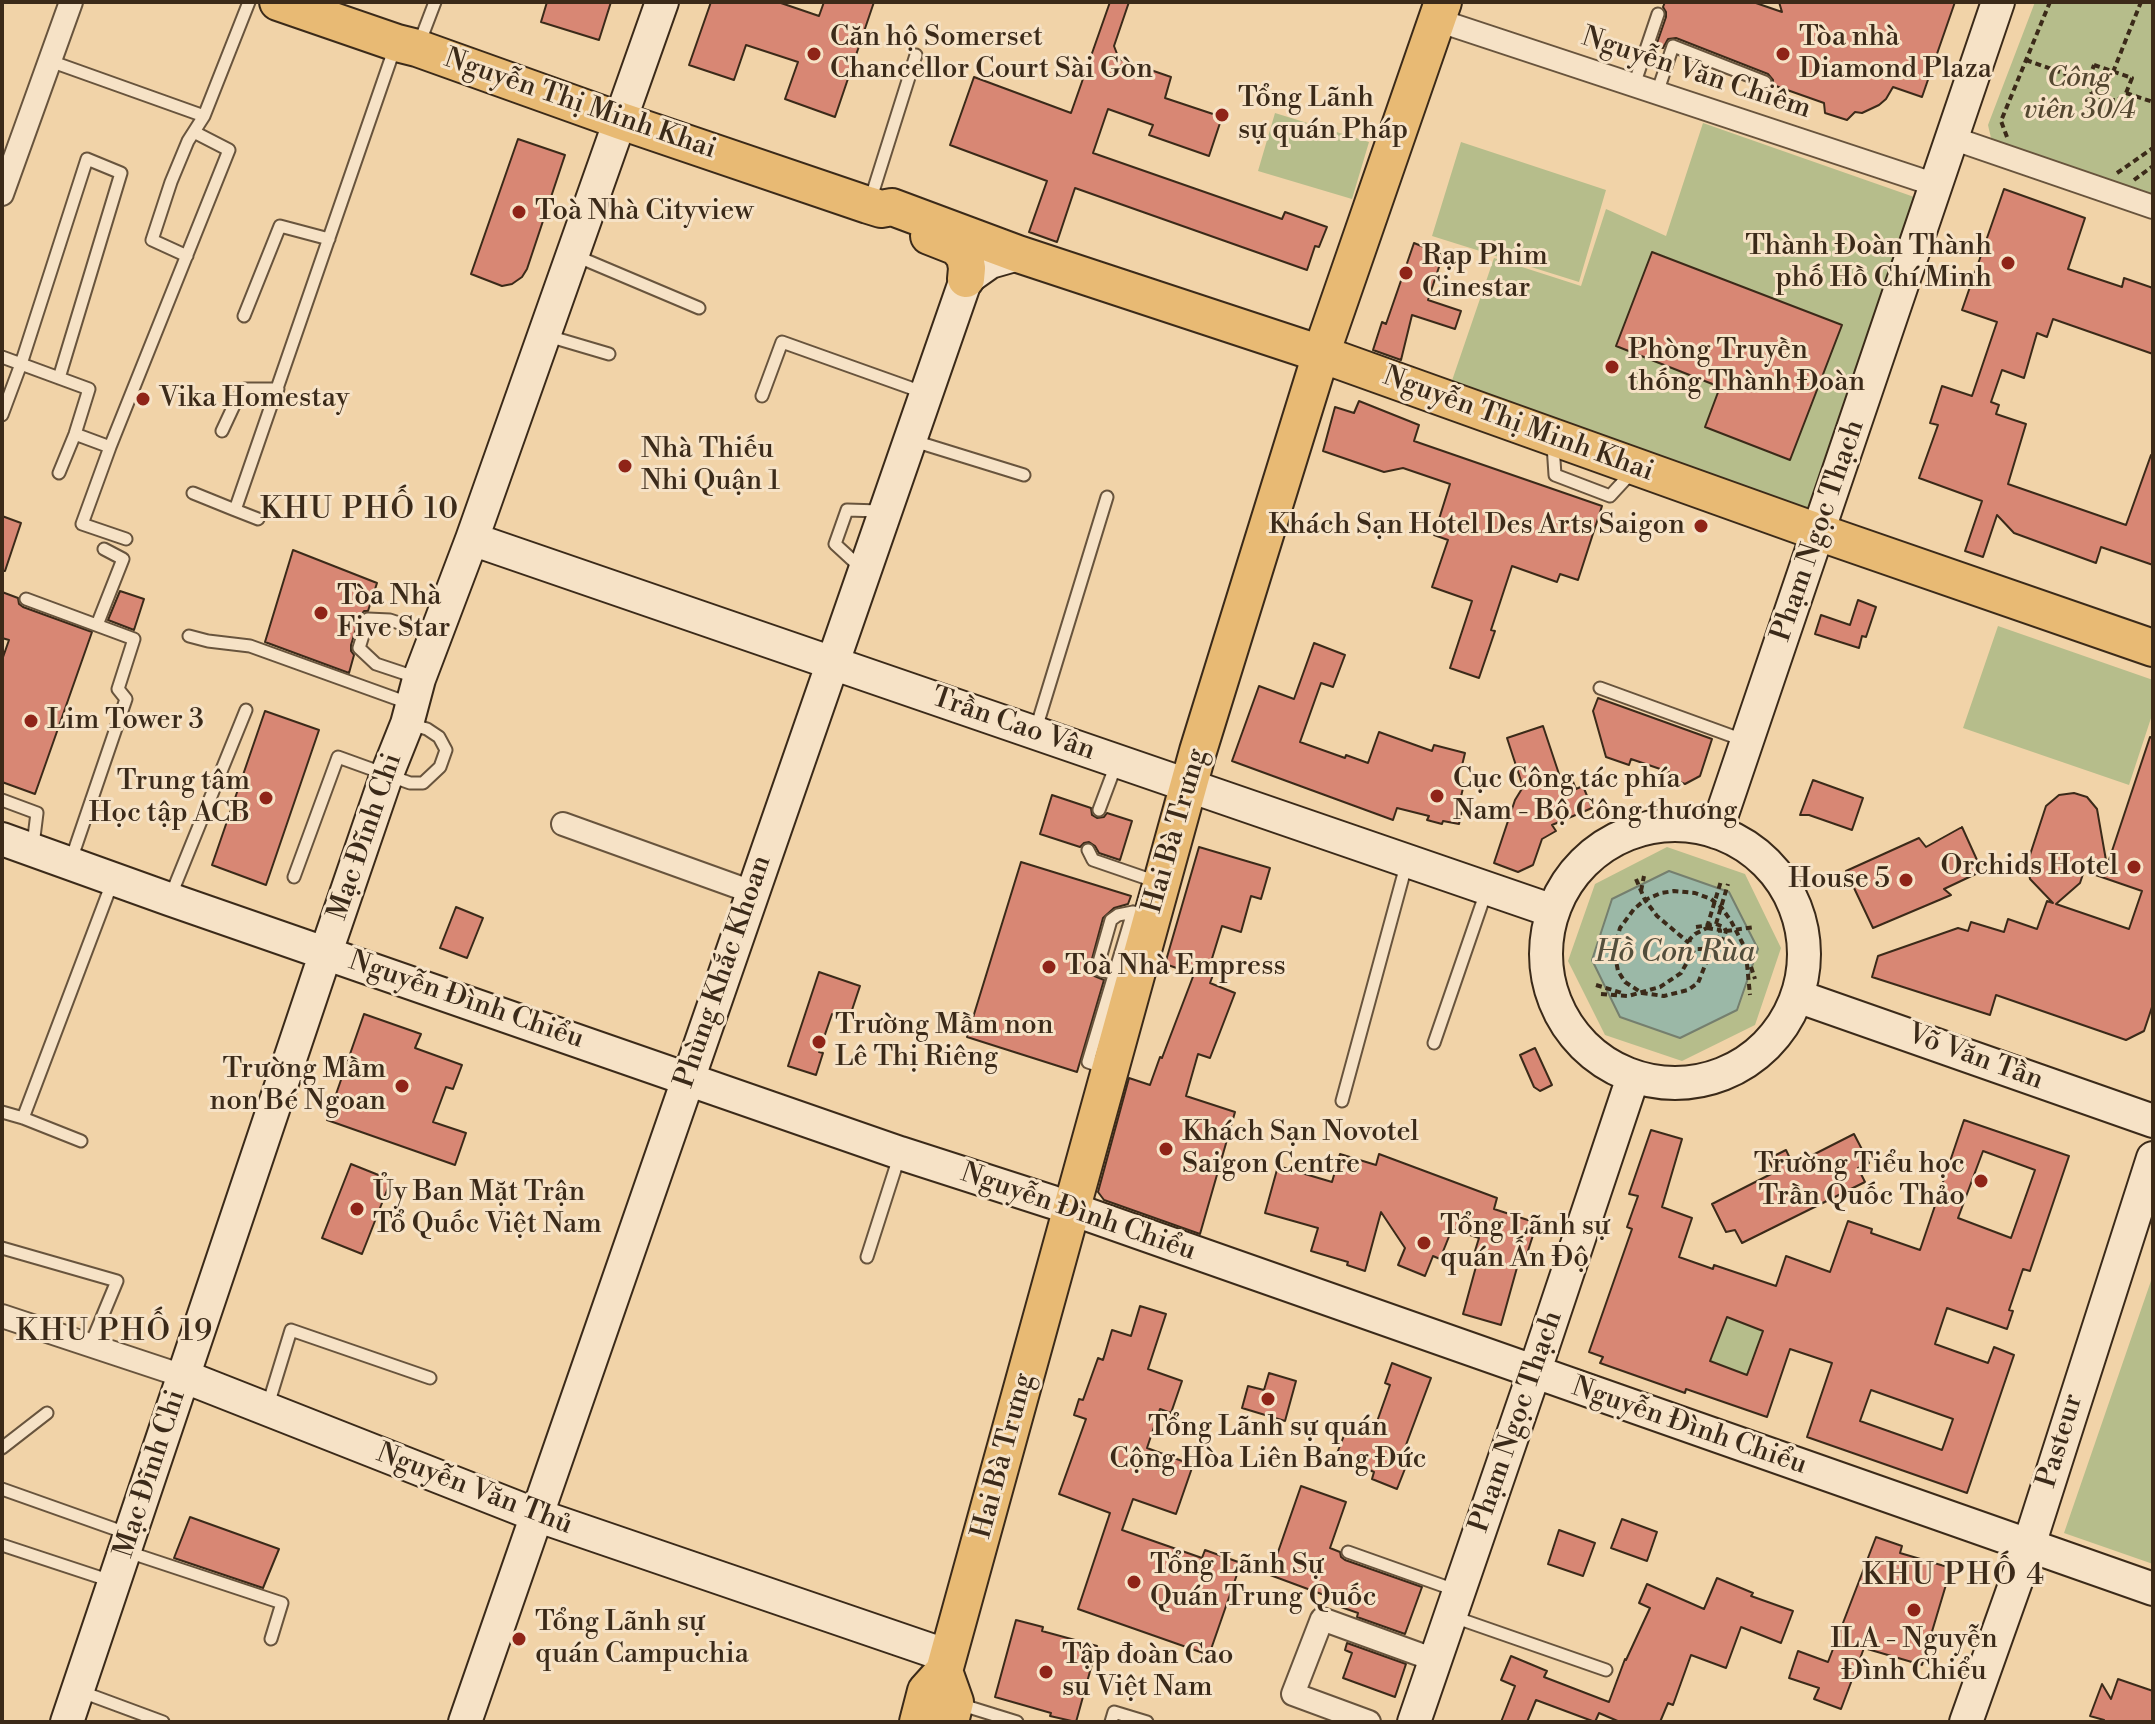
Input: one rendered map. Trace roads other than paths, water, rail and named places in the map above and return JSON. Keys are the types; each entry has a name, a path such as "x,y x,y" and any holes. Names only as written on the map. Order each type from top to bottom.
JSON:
{"main road":[{"name":"Nguyễn Thị Minh Khai","path":"278,2 331,15 407,46 621,121 875,207 892,207 1018,254 1321,354 1479,415 1553,437 2153,648"},
{"name":"Hai Bà Trưng","path":"940,1694 1073,1209 1099,1065 1125,977 1188,785 1321,354 1440,11"},
{"name":"Nguyễn Thị Minh Khai","path":"875,207 887,221 957,247 965,257 966,279"}],"street":[{"path":"2,194 71,2"},
{"name":"Mạc Đĩnh Chi","path":"67,1722 387,774 662,2"},
{"name":"Phạm Ngọc Thạch","path":"1716,832 1998,2"},
{"name":"Nguyễn Văn Chiêm","path":"1440,11 1634,85 1936,185"},
{"path":"1952,138 2153,207"},
{"path":"966,279 990,262 1018,254"},
{"name":"Phùng Khắc Khoan","path":"465,1722 966,279"},
{"name":"Trần Cao Vân","path":"472,539 1553,911"},
{"path":"563,824 752,892"},
{"path":"1677,825 1716,832 1752,851 1773,872 1790,898 1798,916 1804,956 1797,996 1779,1032 1765,1048 1732,1071 1693,1083 1652,1082 1633,1077 1597,1057 1575,1036 1559,1011 1549,982 1546,951 1553,911 1561,893 1585,861 1618,838 1637,830 1677,825"},
{"name":"Nguyễn Đình Chiểu","path":"2,839 900,1153 1073,1209 2153,1589"},
{"name":"Võ Văn Tần","path":"1797,996 2153,1121"},
{"name":"Phạm Ngọc Thạch","path":"1414,1722 1633,1077"},
{"name":"Pasteur","path":"1966,1722 2029,1545 2153,1158"},
{"name":"Nguyễn Văn Thủ","path":"2,1316 183,1376 536,1515 940,1694"},
{"path":"1369,1722 1293,1694 1322,1619 1435,1660"}],"lane":[{"path":"187,256 152,240 171,182 188,141 204,116 249,2"},
{"path":"235,510 329,239 407,46 435,2"},
{"path":"1634,85 1658,14"},
{"path":"1657,93 1673,46 1765,82"},
{"path":"875,207 916,55"},
{"path":"50,61 204,116"},
{"path":"126,539 82,524 229,150 194,132"},
{"path":"2,415 87,159 121,173 59,378"},
{"path":"244,316 280,226 329,239"},
{"path":"572,254 699,308"},
{"path":"543,335 609,354"},
{"path":"762,396 782,342 926,393"},
{"path":"2,357 89,389 59,473"},
{"path":"222,431 245,389 278,389"},
{"path":"75,434 110,447"},
{"path":"910,439 1024,475"},
{"path":"193,493 258,519"},
{"path":"1034,733 1107,497"},
{"path":"97,625 123,559 104,549"},
{"path":"26,599 134,639 118,689 126,699 70,863"},
{"path":"294,877 338,757 410,783 423,783 440,767 446,750 439,737 427,729 412,702 359,648 368,619 390,620 435,636"},
{"path":"189,636 250,646 412,702"},
{"path":"1600,688 1747,742"},
{"path":"169,899 246,710"},
{"path":"1099,810 1117,761"},
{"path":"2,800 37,813 32,850"},
{"path":"1088,850 1093,860 1149,904"},
{"path":"1342,1101 1407,861"},
{"path":"23,1118 114,879"},
{"path":"1434,1043 1487,888"},
{"path":"2,1112 81,1141"},
{"path":"867,1257 900,1153"},
{"path":"2,1248 117,1281 90,1346"},
{"path":"266,1410 291,1330 430,1378"},
{"path":"4,1442 47,1413"},
{"path":"2,1489 128,1543 282,1603 271,1639"},
{"path":"2,1545 115,1582"},
{"path":"1348,1552 1455,1604 1606,1670"},
{"path":"78,1690 163,1722"},
{"path":"940,1694 1017,1722"},
{"path":"1111,1722 1114,1712 1147,1722"}],"water":[{"name":"Hồ Con Rùa","path":"1669,871 1729,892 1758,949 1737,1010 1680,1038 1620,1017 1592,960 1612,899"}],"place":[{"name":"Căn hộ Somerset Chancellor Court Sài Gòn","path":"814,54"},
{"name":"Tòa nhà Diamond Plaza","path":"1783,54"},
{"name":"Tổng Lãnh sự quán Pháp","path":"1222,115"},
{"name":"Toà Nhà Cityview","path":"519,212"},
{"name":"Thành Đoàn Thành phố Hồ Chí Minh","path":"2008,263"},
{"name":"Rạp Phim Cinestar","path":"1406,273"},
{"name":"Phòng Truyền thống Thành Đoàn","path":"1612,367"},
{"name":"Vika Homestay","path":"143,399"},
{"name":"Nhà Thiếu Nhi Quận 1","path":"625,466"},
{"name":"Khách Sạn Hotel Des Arts Saigon","path":"1701,526"},
{"name":"Tòa Nhà Five Star","path":"321,613"},
{"name":"Lim Tower 3","path":"31,721"},
{"name":"Cục Công tác phía Nam - Bộ Công thương","path":"1437,796"},
{"name":"Trung tâm Học tập ACB","path":"266,798"},
{"name":"Orchids Hotel","path":"2134,867"},
{"name":"House 5","path":"1906,880"},
{"name":"Toà Nhà Empress","path":"1049,967"},
{"name":"Trường Mầm non Lê Thị Riêng","path":"819,1042"},
{"name":"Trường Mầm non Bé Ngoan","path":"402,1086"},
{"name":"Khách Sạn Novotel Saigon Centre","path":"1166,1149"},
{"name":"Trường Tiểu học Trần Quốc Thảo","path":"1981,1181"},
{"name":"Ủy Ban Mặt Trận Tổ Quốc Việt Nam","path":"357,1209"},
{"name":"Tổng Lãnh sự quán Ấn Độ","path":"1424,1243"},
{"name":"Tổng Lãnh sự quán Cộng Hòa Liên Bang Ðức","path":"1268,1399"},
{"name":"Tổng Lãnh Sự Quán Trung Quốc","path":"1134,1582"},
{"name":"ILA - Nguyễn Đình Chiểu","path":"1914,1610"},
{"name":"Tổng Lãnh sự quán Campuchia","path":"519,1639"},
{"name":"Tập đoàn Cao su Việt Nam","path":"1046,1672"}],"district":[{"name":"KHU PHỐ 10","path":"360,511"},
{"name":"KHU PHỐ 19","path":"115,1333"},
{"name":"KHU PHỐ 4","path":"1954,1577"}],"park label":[{"name":"Công viên 30/4","path":"2079,95"}]}
